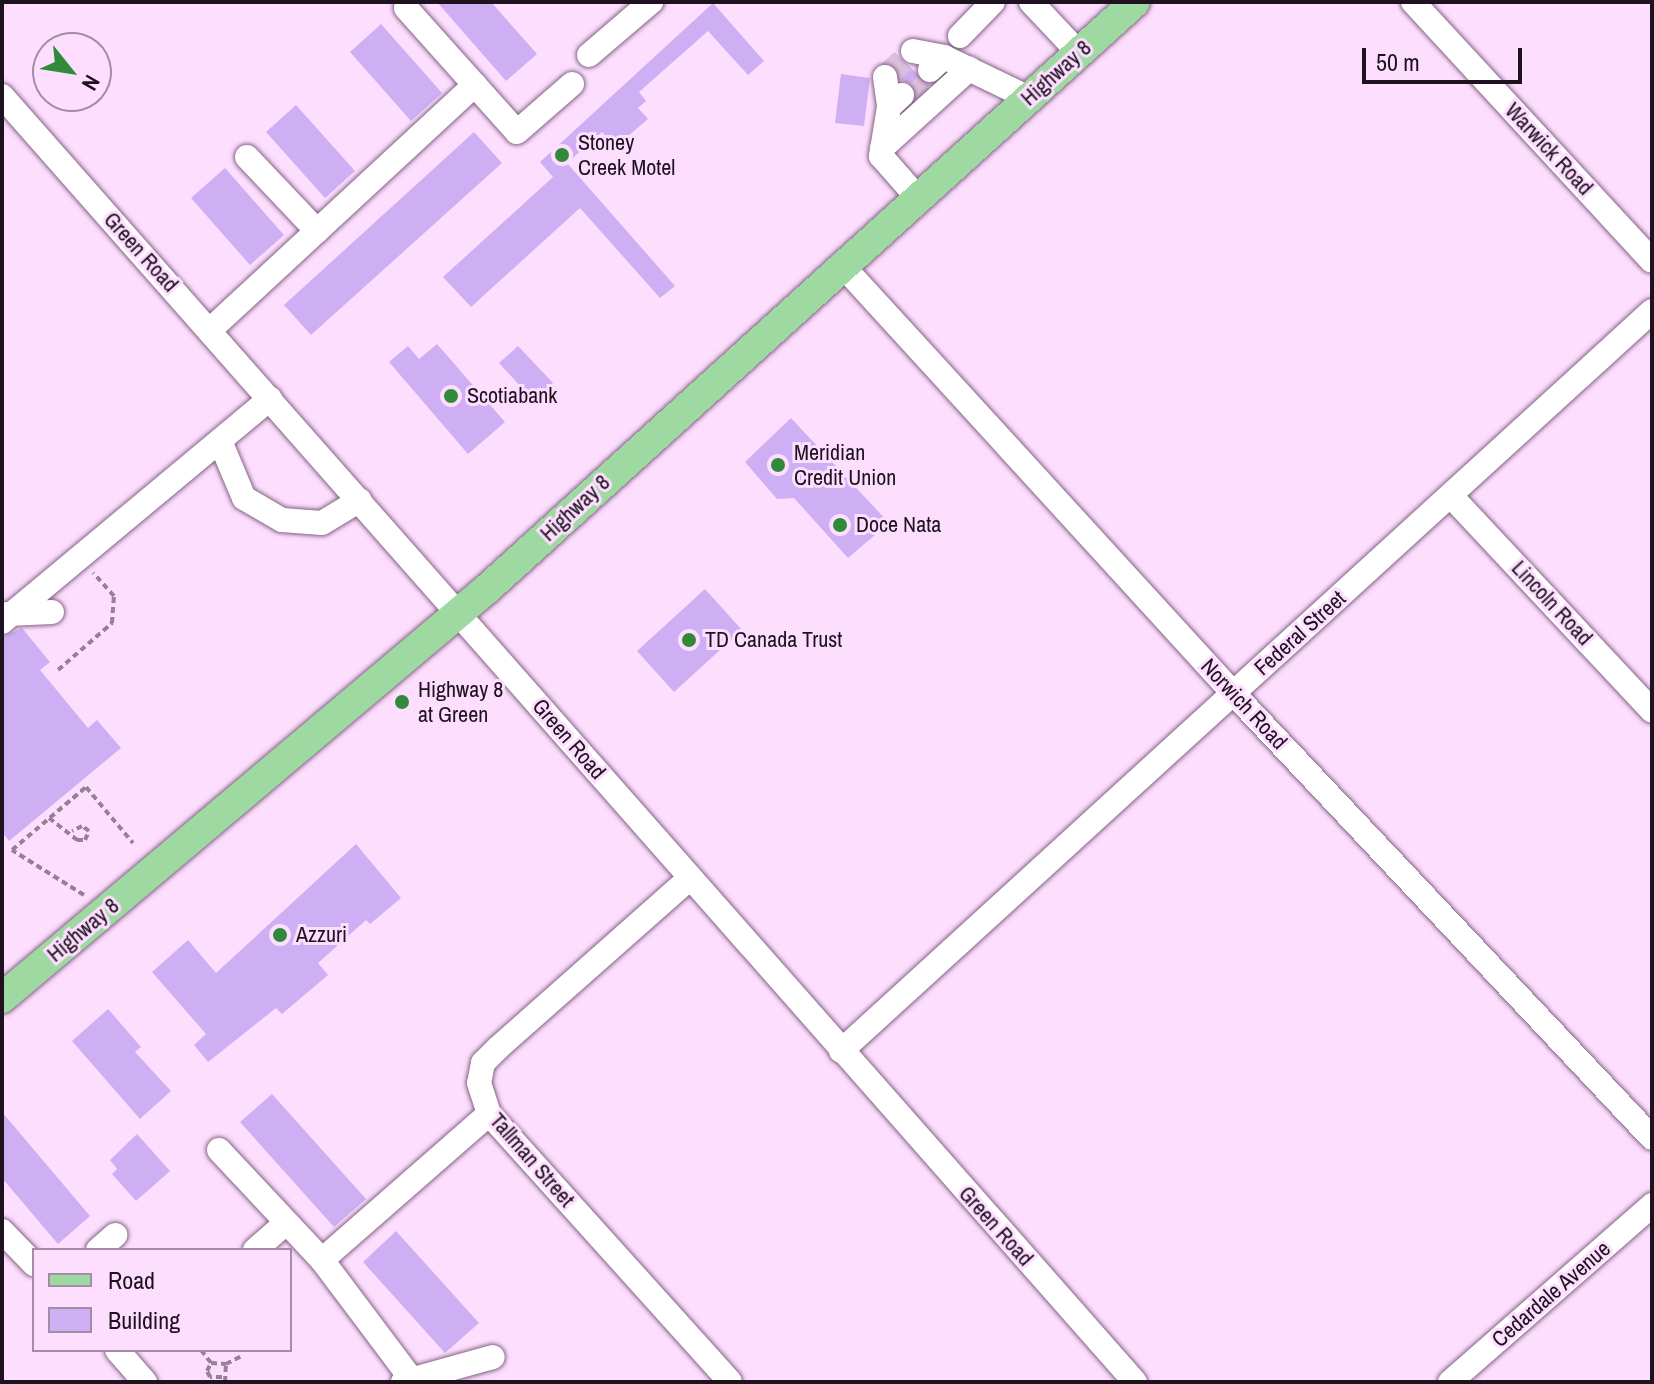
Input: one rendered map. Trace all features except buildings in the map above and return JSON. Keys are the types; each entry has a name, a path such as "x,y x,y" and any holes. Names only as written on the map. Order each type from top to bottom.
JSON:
{"main road":[{"name":"Highway 8","path":"2,998 460,613 841,264 1135,2"}],"street":[{"path":"589,55 651,2"},
{"path":"960,36 993,2"},
{"path":"1031,2 1079,53"},
{"name":"Warwick Road","path":"1413,2 1652,261"},
{"path":"406,8 517,132 572,84"},
{"path":"931,66 969,69 1029,98"},
{"path":"882,148 969,69"},
{"path":"210,330 475,85"},
{"name":"Green Road","path":"2,96 1135,1382"},
{"path":"899,96 881,156 917,197"},
{"path":"247,157 317,231"},
{"name":"Norwich Road","path":"841,264 1233,693 1652,1138"},
{"name":"Federal Street","path":"841,1051 1652,311"},
{"path":"6,616 270,399"},
{"path":"220,441 244,498 282,520 322,523 360,500"},
{"name":"Lincoln Road","path":"1451,496 1652,711"},
{"path":"6,616 52,612"},
{"name":"Tallman Street","path":"690,878 483,1063 479,1083 489,1114 730,1382"},
{"path":"322,1260 489,1114"},
{"path":"219,1150 322,1260 408,1381 493,1357"},
{"name":"Cedardale Avenue","path":"1450,1382 1652,1205"},
{"path":"257,1248 286,1223"},
{"path":"2,1231 32,1262"},
{"path":"128,1354 145,1382"}],"path":[{"path":"58,670 112,623 114,596 80,557"},
{"path":"103,913 12,850 86,787 133,843"},
{"path":"49,818 72,831 81,841 89,831 82,826 72,831"},
{"path":"203,1352 211,1363 210,1377 223,1380 226,1364"},
{"path":"211,1363 226,1364 240,1357"}],"tunnel":[{"path":"885,77 913,51"},
{"path":"908,102 936,76"}],"place":[{"name":"Stoney Creek Motel","path":"562,155"},
{"name":"Scotiabank","path":"451,396"},
{"name":"Meridian Credit Union","path":"778,465"},
{"name":"Doce Nata","path":"840,525"},
{"name":"TD Canada Trust","path":"689,640"},
{"name":"Highway 8 at Green","path":"402,702"},
{"name":"Azzuri","path":"280,935"}]}
